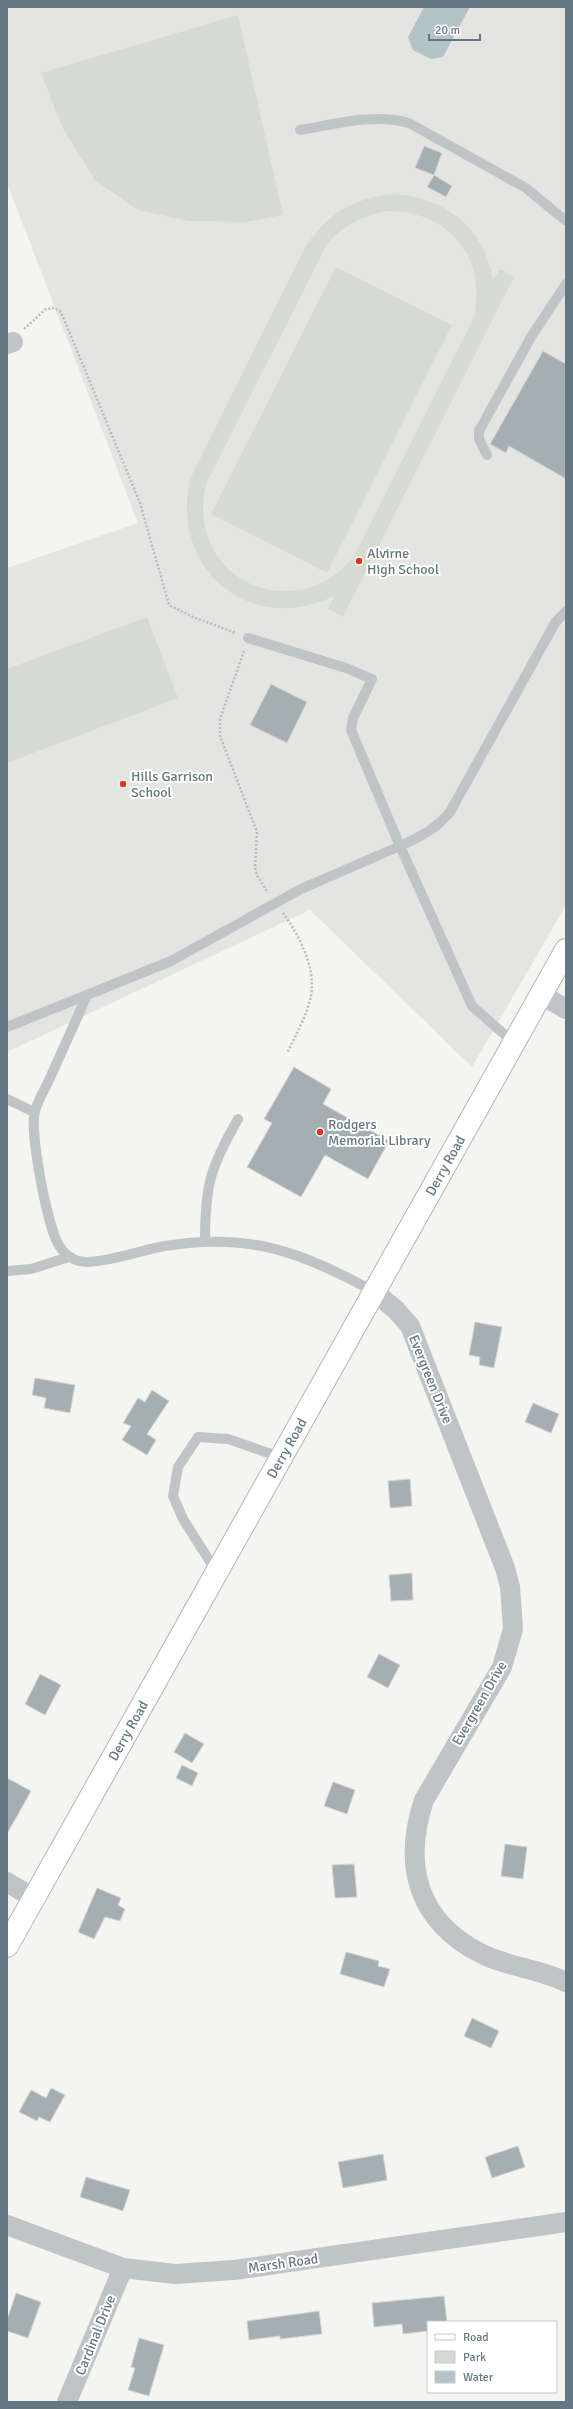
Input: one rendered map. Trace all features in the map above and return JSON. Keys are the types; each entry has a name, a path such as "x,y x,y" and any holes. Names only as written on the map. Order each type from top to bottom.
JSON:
{"main road":[{"name":"Derry Road","path":"7,1946 373,1291 566,950"}],"street":[{"path":"540,994 566,1009"},
{"name":"Evergreen Drive","path":"373,1291 396,1310 410,1326 505,1568 510,1587 513,1609 513,1629 502,1667 424,1800 417,1822 414,1847 417,1879 422,1897 437,1921 457,1939 483,1954 566,1982"},
{"path":"7,1882 33,1898"},
{"name":"Marsh Road","path":"7,2225 123,2268 175,2274 205,2274 566,2222"},
{"name":"Cardinal Drive","path":"67,2402 123,2268"}],"lane":[{"path":"300,130 377,118 394,119 409,123 526,188 566,221"},
{"path":"487,454 479,439 479,431 531,337 566,284"},
{"path":"7,1027 171,961 301,889 428,833 440,824 450,812 555,623 566,611"},
{"path":"248,638 346,668 372,679 353,718 352,730 400,846 472,1006 513,1042"},
{"path":"87,995 34,1112 36,1157 53,1232 59,1246 69,1257 80,1262 98,1260 166,1246 229,1240 272,1247 325,1267 373,1291"},
{"path":"7,1099 34,1112"},
{"path":"205,1242 205,1208 207,1186 214,1165 238,1119"},
{"path":"7,1271 31,1269 69,1257"},
{"path":"216,1571 183,1519 173,1496 178,1467 198,1437 228,1439 280,1458"}],"path":[{"path":"10,343 31,321 46,309 55,308 60,312 140,503 169,605 193,617 248,638 235,680 220,719 220,736 257,832 254,859 258,877 294,929 309,963 312,980 311,996 288,1053"}],"shaded area":[{"name":"Alvirne High School","path":"7,7 566,7 566,905 472,1067 310,910 7,1052 7,568 138,523 7,183"}],"green space":[{"path":"238,15 283,215 246,222 189,221 138,210 95,180 62,127 41,73"},
{"path":"392,194 411,196 429,201 445,209 459,218 471,230 481,245 488,261 493,280 500,269 514,277 343,617 328,609 334,596 303,606 273,608 246,601 223,587 204,566 192,541 187,512 190,479 306,246 314,235 332,217 354,204 365,199","holes":["390,211 412,214 431,220 447,230 459,242 469,258 475,275 476,295 474,317 353,558 328,579 301,589 273,590 248,582 226,567 211,545 203,517 206,484 327,244 341,231 363,218"]},
{"path":"336,267 452,325 327,573 211,514"},
{"path":"147,617 178,698 7,763 7,669"}],"water":[{"path":"424,7 470,7 443,57 431,59 413,50 408,37"}],"building":[{"path":"424,146 442,153 434,175 415,168"},
{"path":"434,175 452,186 446,197 427,187"},
{"path":"543,351 566,364 566,479 509,446 506,453 490,444"},
{"path":"271,684 307,702 287,743 250,725"},
{"name":"Rodgers Memorial Library","path":"294,1067 331,1089 323,1104 389,1141 368,1179 325,1155 301,1197 247,1167 272,1123 264,1119"},
{"path":"475,1322 502,1327 494,1368 479,1365 480,1357 469,1355"},
{"path":"35,1378 75,1385 70,1413 44,1408 46,1398 32,1395"},
{"path":"152,1390 169,1401 147,1434 156,1440 147,1455 122,1440 131,1426 123,1423 138,1398 145,1402"},
{"path":"533,1403 559,1414 551,1433 525,1422"},
{"path":"410,1479 412,1506 390,1508 388,1481"},
{"path":"412,1573 413,1600 391,1601 389,1575"},
{"path":"379,1654 400,1665 388,1688 367,1677"},
{"path":"40,1674 61,1685 45,1715 25,1704"},
{"path":"185,1733 204,1744 192,1763 174,1752"},
{"path":"182,1765 198,1773 192,1786 176,1778"},
{"path":"7,1778 31,1791 7,1834"},
{"path":"333,1782 355,1790 347,1814 324,1806"},
{"path":"505,1844 527,1847 523,1879 501,1876"},
{"path":"354,1864 357,1897 335,1898 332,1865"},
{"path":"97,1888 121,1898 118,1905 125,1909 120,1921 105,1917 94,1939 78,1932"},
{"path":"346,1952 379,1961 378,1966 390,1969 384,1987 340,1974"},
{"path":"472,2018 499,2031 491,2048 464,2036"},
{"path":"51,2088 65,2095 50,2122 39,2117 37,2121 19,2112 31,2090 46,2098"},
{"path":"518,2146 525,2167 492,2178 485,2157"},
{"path":"383,2154 387,2180 343,2188 338,2162"},
{"path":"86,2177 130,2190 123,2211 80,2197"},
{"path":"16,2293 41,2302 28,2338 7,2331 7,2320"},
{"path":"444,2296 447,2321 427,2321 427,2331 403,2334 402,2324 374,2327 372,2303"},
{"path":"319,2311 322,2334 280,2339 280,2336 249,2340 247,2321"},
{"path":"139,2338 164,2345 149,2396 128,2390 135,2368 131,2367"}],"place":[{"name":"Alvirne High School","path":"359,561"},
{"name":"Hills Garrison School","path":"123,784"},
{"name":"Rodgers Memorial Library","path":"320,1132"}]}
